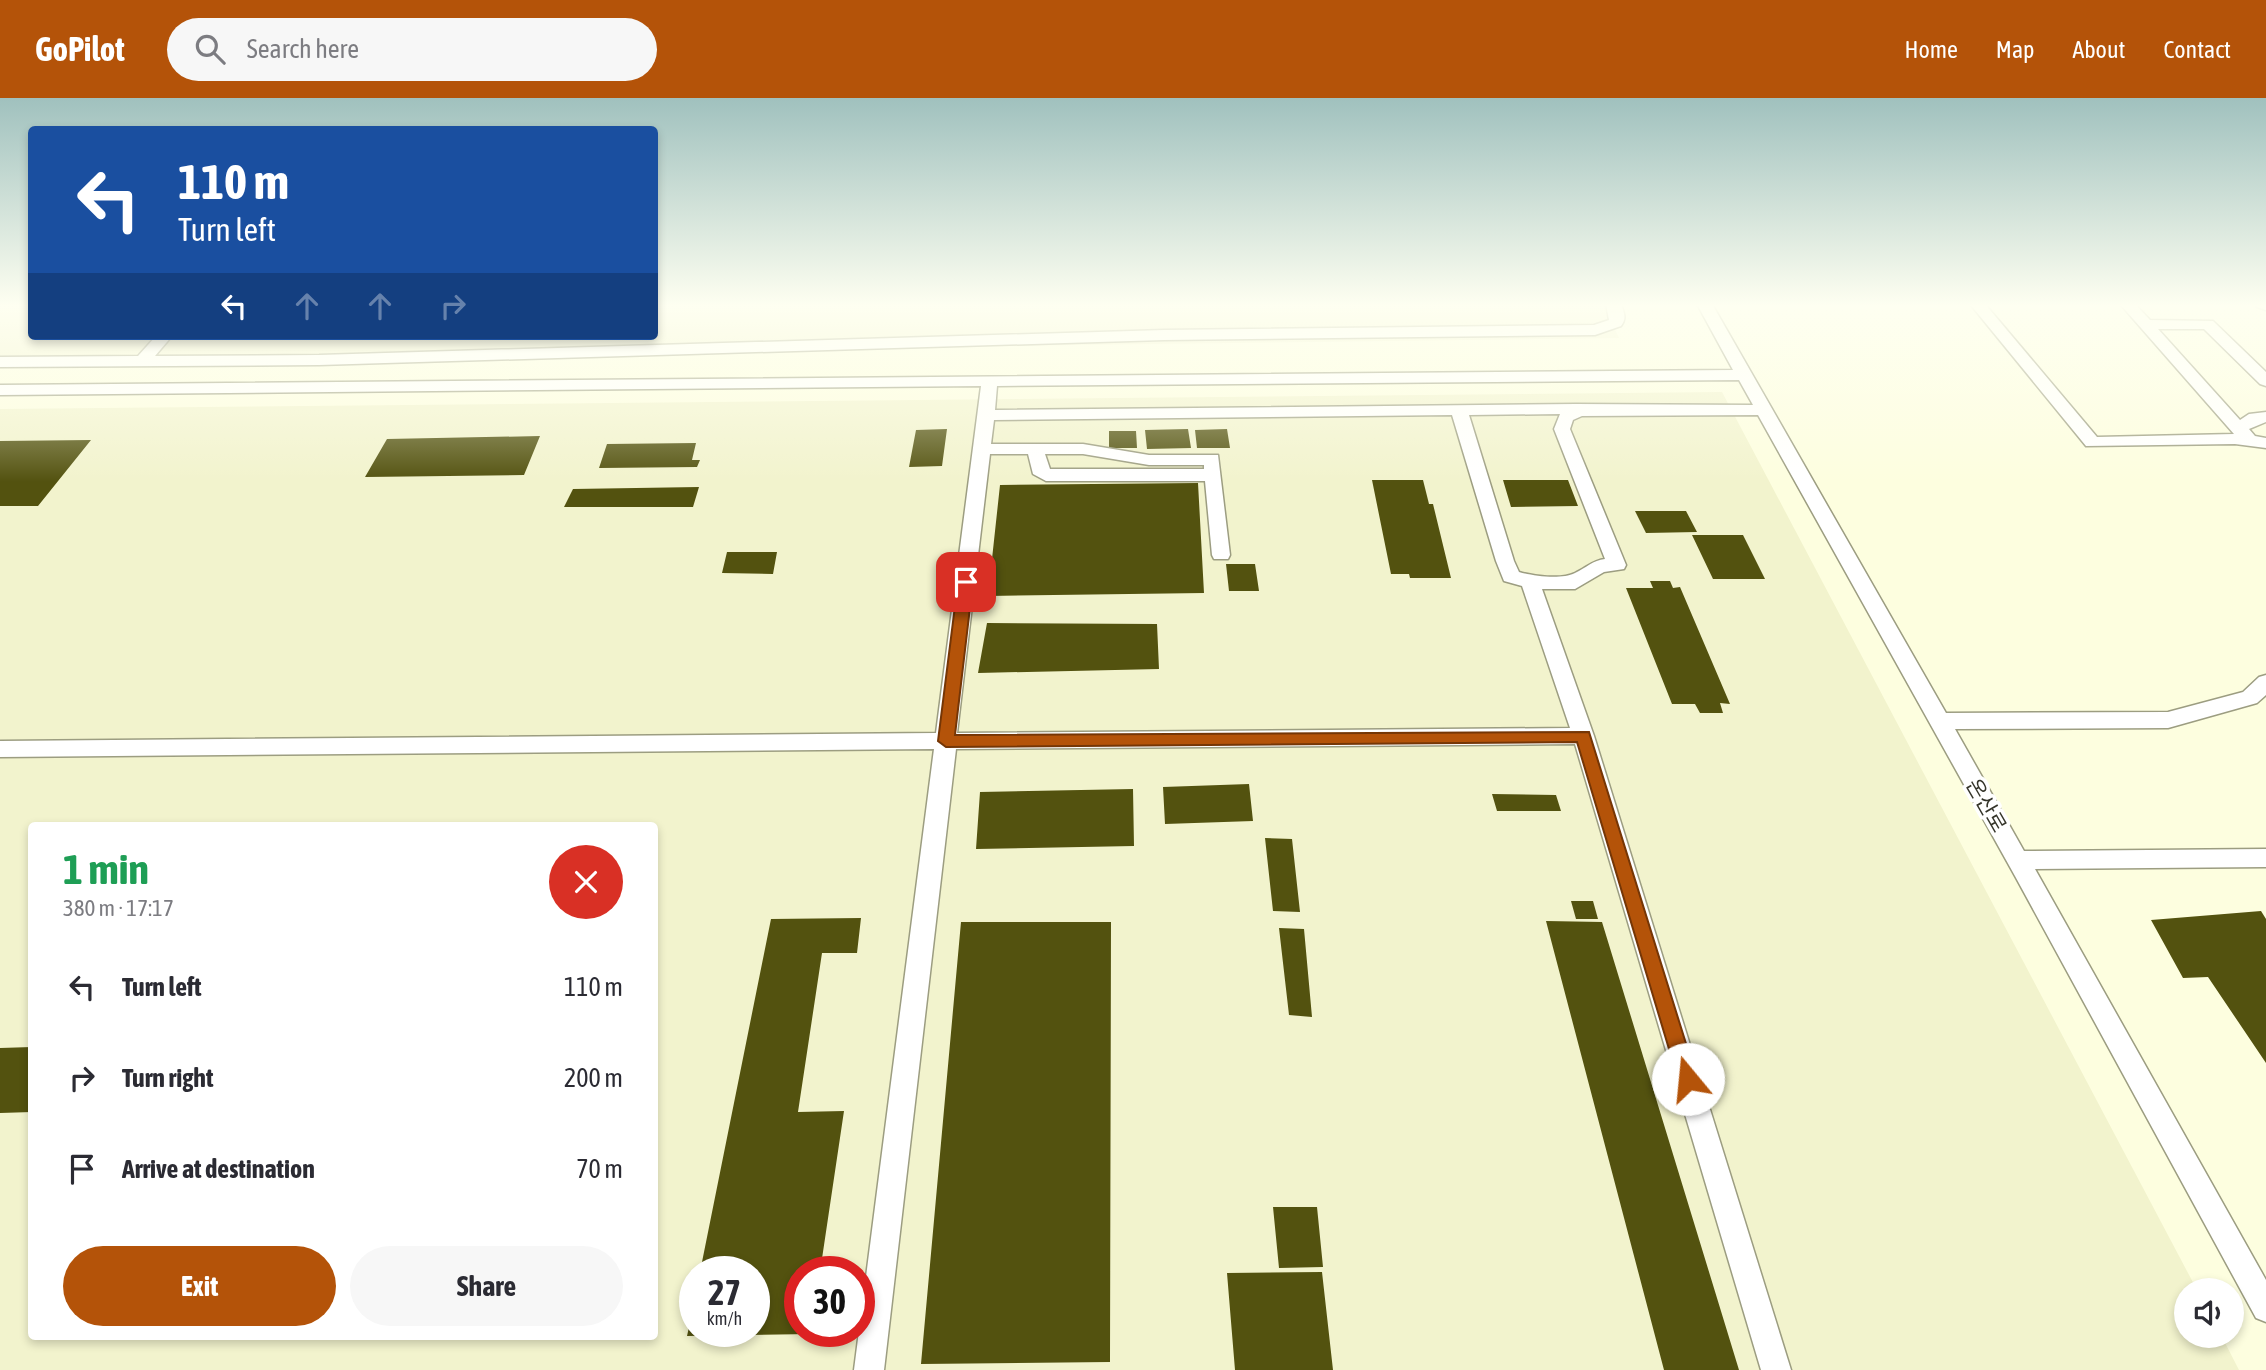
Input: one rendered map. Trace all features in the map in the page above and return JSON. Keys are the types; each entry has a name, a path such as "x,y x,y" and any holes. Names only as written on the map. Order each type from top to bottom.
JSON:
{"street":[{"name":"온산로","path":"1737,363 2018,860 2266,1308"},
{"path":"2026,363 2092,442 2252,437"},
{"path":"2182,363 2252,437"},
{"path":"2248,363 2266,381"},
{"path":"0,390 1743,375"},
{"path":"869,1370 990,381"},
{"path":"986,415 1576,409 1763,410"},
{"path":"1459,410 1504,561 1511,576 1531,582 1575,582 1600,566 1617,565 1562,429 1566,416 1579,411"},
{"path":"2252,437 2255,418 2266,417"},
{"path":"1036,448 1039,470 1046,475 1213,475"},
{"path":"982,449 1083,449 1149,460 1212,459 1221,555"},
{"path":"1531,582 1583,736 1776,1370"},
{"path":"1940,721 2168,720 2250,698 2266,682"},
{"path":"0,749 1583,736"},
{"path":"2018,860 2266,858"}],"shaded area":[{"path":"1722,392 2191,1278 2174,1278 2174,1348 2228,1348 2239,1370 0,1370 0,409"}],"building":[{"path":"947,429 942,466 909,467 916,430"},
{"path":"1188,429 1191,448 1147,449 1145,430"},
{"path":"1227,429 1230,448 1197,448 1195,430"},
{"path":"1109,431 1136,431 1137,448 1109,448"},
{"path":"540,436 524,475 365,477 387,439"},
{"path":"91,440 38,506 0,506 0,441"},
{"path":"696,443 692,460 700,460 697,467 599,468 607,444"},
{"path":"1372,480 1423,480 1429,504 1433,504 1451,578 1410,578 1409,574 1391,574"},
{"path":"1503,480 1568,480 1578,506 1511,507"},
{"path":"1198,483 1204,593 988,596 1000,485"},
{"path":"699,487 693,507 564,507 573,489"},
{"path":"1635,511 1686,511 1697,532 1646,533"},
{"path":"1692,535 1743,535 1765,579 1713,579"},
{"path":"727,552 777,552 773,574 722,573"},
{"path":"1226,564 1255,564 1259,591 1229,591"},
{"path":"1650,581 1670,581 1673,588 1680,587 1730,704 1720,703 1723,713 1700,713 1695,704 1672,704 1626,588 1653,588"},
{"path":"987,623 1157,624 1159,669 978,673"},
{"path":"1249,784 1253,821 1165,824 1163,787"},
{"path":"1133,789 1134,846 976,849 980,792"},
{"path":"1492,794 1556,795 1561,811 1497,811"},
{"path":"1265,838 1292,839 1300,912 1273,911"},
{"path":"1571,901 1593,901 1598,919 1576,919"},
{"path":"2261,911 2266,919 2266,1063 2208,977 2183,978 2151,920"},
{"path":"861,918 857,953 822,953 798,1112 844,1111 822,1256 784,1256 784,1334 770,1335 770,1256 703,1256 771,919"},
{"path":"1546,921 1602,922 1739,1370 1664,1370"},
{"path":"961,922 1111,922 1110,1362 921,1364"},
{"path":"1279,928 1304,929 1312,1017 1289,1015"},
{"path":"28,1047 28,1112 0,1113 0,1048"},
{"path":"1273,1207 1317,1207 1323,1267 1279,1268"},
{"path":"1322,1272 1333,1370 1235,1370 1227,1273"}],"route":[{"path":"966,582 946,741 1583,736 1688,1079"}]}
